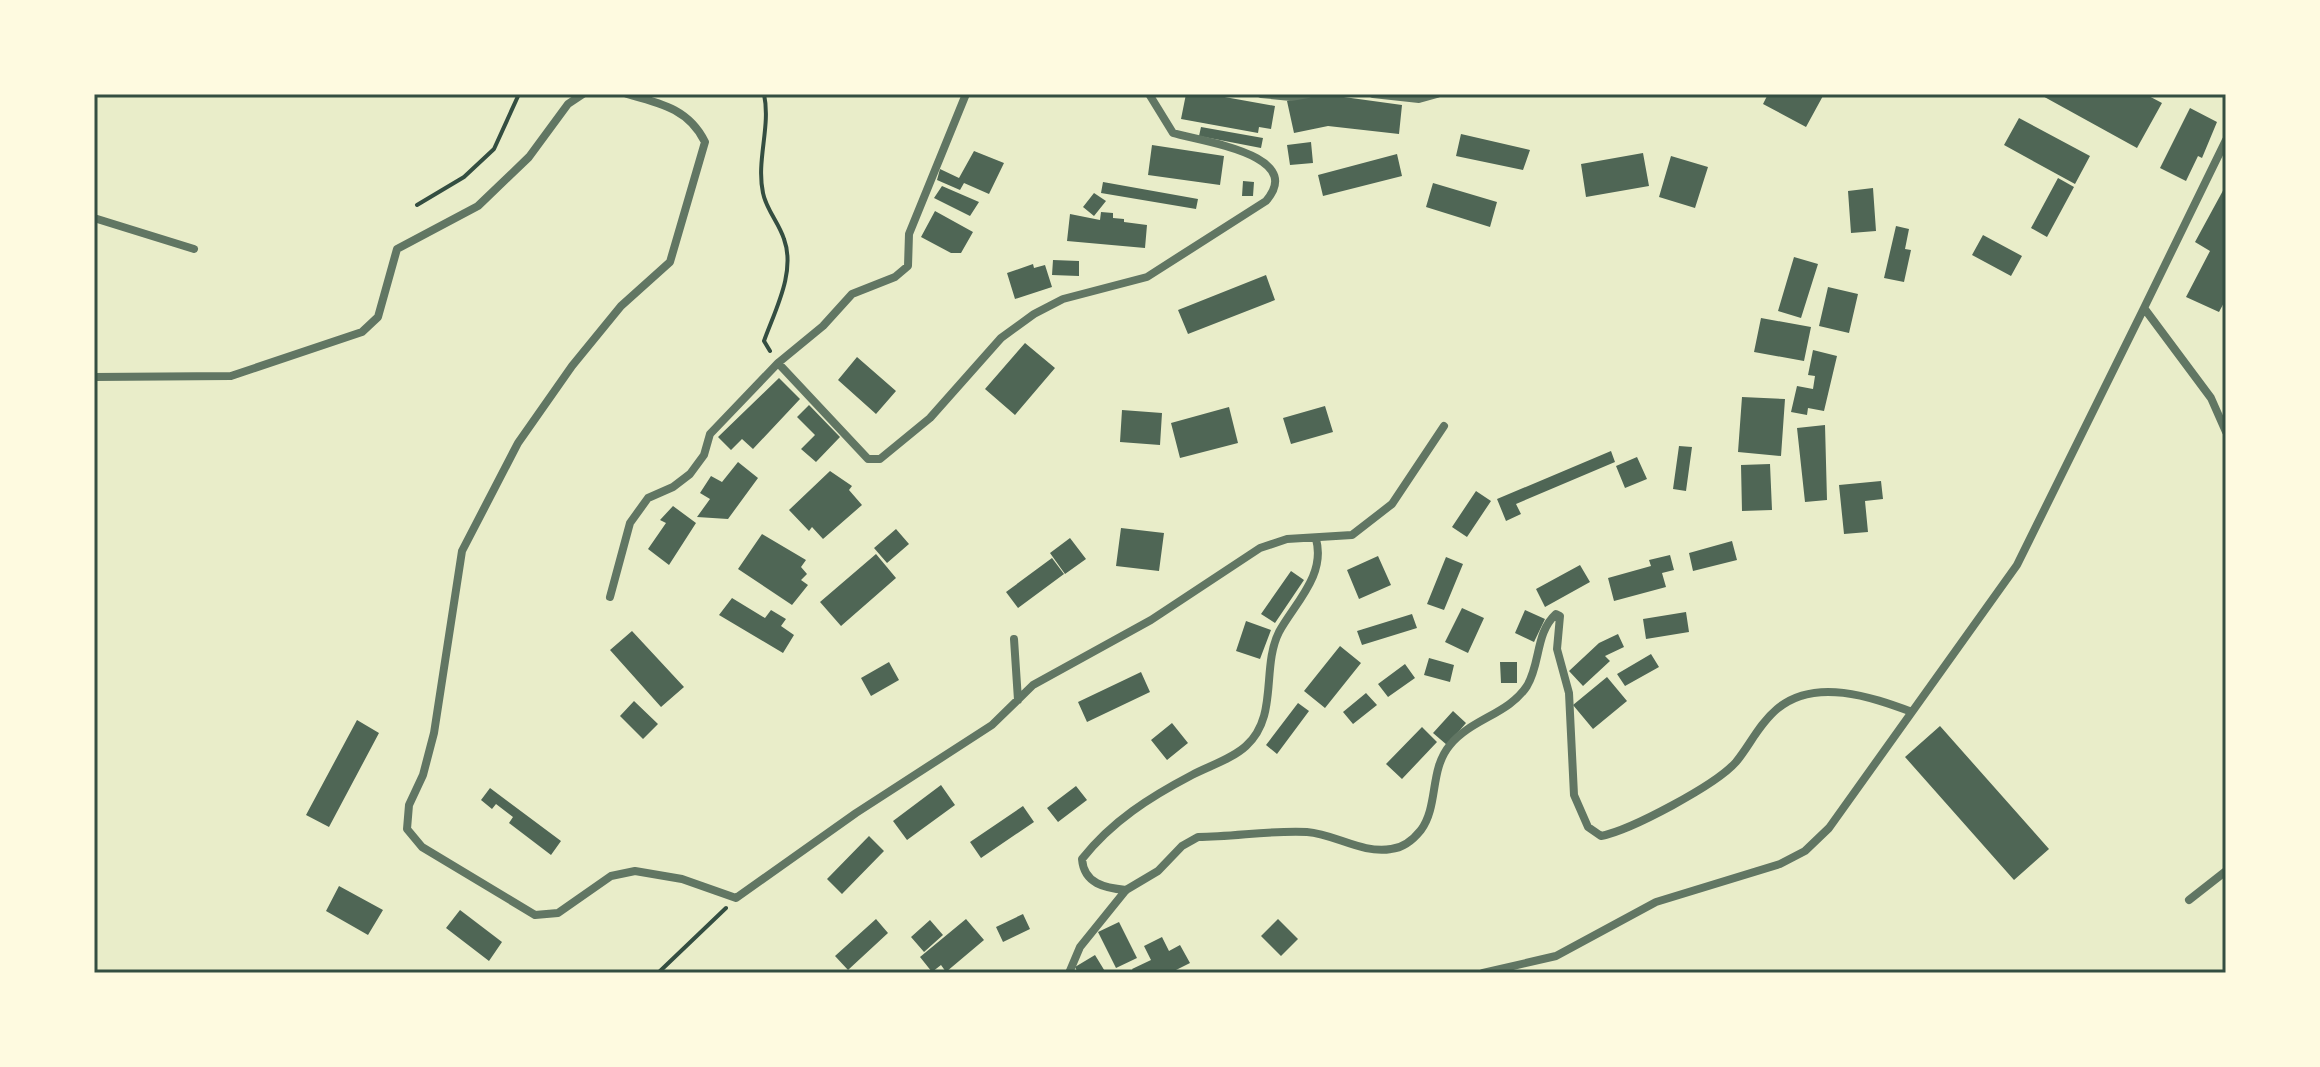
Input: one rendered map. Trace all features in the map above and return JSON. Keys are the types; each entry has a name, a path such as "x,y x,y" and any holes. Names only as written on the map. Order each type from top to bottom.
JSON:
{"street":[{"path":"94,377 231,376 362,332 378,317 397,249 478,206 529,157 568,104 583,94"},
{"path":"627,94 686,114 697,125 705,142 678,242 670,262 621,306 572,366 518,443 462,551 434,733 423,775 409,805 407,829 422,847 535,915 558,913 611,876 635,871 682,879 736,898 856,813 992,725 1033,685 1139,628 1260,548 1287,539 1352,535 1392,504 1444,426"},
{"path":"610,597 630,523 648,498 673,487 690,474 704,455 710,434 778,363 823,326 852,294 895,277 908,266 909,234 966,94"},
{"path":"778,363 868,459 880,459 930,418 1001,338 1034,314 1063,299 1147,277 1266,201 1276,189 1278,178 1273,168 1258,158 1173,133 1149,94"},
{"path":"1261,94 1291,97 1308,94"},
{"path":"1373,94 1419,99 1437,94"},
{"path":"1483,973 1556,956 1656,902 1755,874 1805,851 1829,828 2017,565 2226,140"},
{"path":"94,218 194,249"},
{"path":"2144,308 2211,398 2226,432"},
{"path":"1126,890 1106,888 1091,881 1083,870 1082,859 1104,831 1132,811 1246,746 1265,717 1271,648 1313,579 1320,550 1316,539"},
{"path":"1069,973 1080,947 1126,890 1142,883 1182,846 1198,837 1309,832 1370,848 1390,850 1409,843 1422,829 1436,773 1450,745 1471,725 1517,698 1528,684 1543,630 1556,614 1560,616 1557,649 1571,708 1574,795 1588,827 1601,836 1624,831 1734,765 1761,725 1793,697 1812,693 1870,696 1912,712"},
{"path":"1014,639 1018,700"},
{"path":"2189,900 2226,871"}],"path":[{"path":"417,205 464,177 494,149 519,94"},
{"path":"764,94 768,114 761,156 763,195 786,241 786,282 764,341 778,363"},
{"path":"658,973 736,898"}],"building":[{"path":"1186,94 1208,94 1275,106 1271,129 1259,127 1258,133 1181,119"},
{"path":"1322,94 1402,105 1399,134 1328,126 1294,133 1287,101"},
{"path":"1768,94 1824,94 1806,127 1763,104"},
{"path":"2039,94 2145,94 2162,103 2137,148"},
{"path":"2190,108 2217,122 2202,158 2198,156 2186,181 2160,168"},
{"path":"2019,118 2090,156 2075,184 2004,145"},
{"path":"1201,127 1263,138 1261,148 1199,136"},
{"path":"1461,134 1530,150 1523,170 1456,156"},
{"path":"1311,142 1313,163 1290,165 1287,145"},
{"path":"1152,145 1224,156 1220,185 1148,175"},
{"path":"974,151 1004,163 989,194 964,183 960,190 937,180 940,169 959,178"},
{"path":"1643,153 1649,186 1586,197 1581,164"},
{"path":"1397,154 1402,176 1323,196 1318,175"},
{"path":"1671,156 1708,167 1695,208 1659,197"},
{"path":"2058,178 2074,187 2047,237 2031,228"},
{"path":"1243,181 1254,182 1253,196 1242,196"},
{"path":"1103,182 1198,199 1196,209 1101,193"},
{"path":"1433,183 1497,202 1490,227 1426,207"},
{"path":"2226,185 2226,299 2219,312 2186,297 2210,251 2195,242"},
{"path":"942,186 979,202 970,216 934,198"},
{"path":"1873,188 1876,231 1851,233 1848,191"},
{"path":"1094,193 1106,201 1094,216 1083,207"},
{"path":"935,211 973,232 961,253 951,253 921,237"},
{"path":"1101,212 1113,213 1113,218 1124,219 1124,222 1147,225 1145,248 1067,241 1070,214 1100,220"},
{"path":"1896,226 1909,229 1905,249 1911,250 1904,282 1884,278"},
{"path":"1983,235 2022,256 2011,276 1972,255"},
{"path":"1794,257 1818,264 1801,318 1778,311"},
{"path":"1053,260 1079,261 1079,276 1052,275"},
{"path":"1033,264 1034,268 1045,265 1052,287 1015,299 1007,273"},
{"path":"1266,275 1275,300 1188,334 1178,310"},
{"path":"1828,287 1858,294 1849,333 1819,326"},
{"path":"1761,318 1811,327 1804,361 1754,352"},
{"path":"1025,343 1055,368 1015,415 985,389"},
{"path":"1813,350 1837,356 1824,411 1808,408 1807,415 1791,412 1797,386 1813,389 1815,376 1808,375"},
{"path":"857,357 896,391 876,414 838,380"},
{"path":"779,378 800,399 753,449 742,439 731,450 718,437"},
{"path":"1742,397 1785,399 1781,456 1738,452"},
{"path":"809,405 840,437 816,462 801,449 815,435 797,417"},
{"path":"1325,406 1333,432 1291,444 1283,418"},
{"path":"1229,407 1238,443 1180,458 1171,423"},
{"path":"1122,410 1162,413 1160,445 1120,442"},
{"path":"1825,425 1827,500 1805,502 1797,428"},
{"path":"1679,446 1692,447 1686,491 1673,489"},
{"path":"1611,451 1615,462 1516,504 1521,514 1506,521 1497,499"},
{"path":"1637,457 1647,479 1625,488 1616,466"},
{"path":"738,462 758,478 728,519 697,517 710,499 700,493 711,476 722,482"},
{"path":"1770,464 1772,510 1742,511 1741,465"},
{"path":"830,471 852,486 849,490 862,505 823,539 812,527 809,531 789,510"},
{"path":"1881,481 1883,499 1865,501 1868,532 1844,534 1839,485"},
{"path":"1476,491 1491,501 1467,537 1452,527"},
{"path":"673,506 696,523 669,565 648,549 666,523 660,520"},
{"path":"1121,528 1164,533 1159,571 1116,566"},
{"path":"896,529 909,544 887,563 874,548"},
{"path":"762,534 806,560 801,567 807,574 801,580 808,585 792,605 738,569"},
{"path":"1070,538 1086,559 1065,574 1050,553"},
{"path":"1732,541 1737,560 1693,571 1689,553"},
{"path":"876,554 896,578 841,626 820,602"},
{"path":"1670,555 1674,570 1662,573 1666,587 1614,601 1608,578 1651,566 1649,560"},
{"path":"1378,556 1391,585 1359,599 1347,570"},
{"path":"1446,557 1463,564 1444,610 1427,604"},
{"path":"1052,558 1064,574 1018,608 1006,592"},
{"path":"1580,565 1590,582 1545,607 1536,589"},
{"path":"1291,571 1304,580 1275,623 1261,614"},
{"path":"732,598 765,618 771,610 786,619 781,626 794,635 783,653 719,615"},
{"path":"1462,608 1484,618 1468,653 1445,642"},
{"path":"1525,610 1545,619 1534,642 1515,633"},
{"path":"1686,612 1689,632 1646,639 1643,619"},
{"path":"1412,614 1417,628 1362,645 1357,631"},
{"path":"1246,621 1271,630 1260,659 1236,651"},
{"path":"632,631 684,687 661,707 610,650"},
{"path":"1618,634 1624,647 1605,656 1610,661 1583,686 1569,671 1599,643"},
{"path":"1340,646 1361,663 1325,708 1304,691"},
{"path":"1651,654 1659,667 1625,686 1617,674"},
{"path":"1429,658 1454,665 1450,682 1424,675"},
{"path":"889,662 899,680 871,696 861,678"},
{"path":"1500,662 1517,662 1517,683 1501,683"},
{"path":"1405,664 1415,678 1388,697 1378,684"},
{"path":"1141,672 1150,692 1087,722 1078,702"},
{"path":"1607,677 1627,701 1593,729 1573,705"},
{"path":"1366,693 1377,705 1353,724 1343,712"},
{"path":"634,701 658,724 643,739 620,716"},
{"path":"1298,703 1309,711 1277,754 1266,745"},
{"path":"1453,711 1466,723 1447,745 1433,733"},
{"path":"357,720 379,733 329,827 306,815"},
{"path":"1172,723 1188,743 1167,760 1151,740"},
{"path":"1940,726 2049,849 2014,880 1905,757"},
{"path":"1422,727 1437,742 1402,779 1386,764"},
{"path":"941,785 955,805 907,840 893,821"},
{"path":"1076,786 1087,800 1058,822 1047,808"},
{"path":"490,788 561,841 551,855 509,823 513,817 496,804 492,809 481,800"},
{"path":"1023,806 1034,822 981,858 970,842"},
{"path":"869,836 884,851 842,894 827,879"},
{"path":"339,886 383,910 368,935 326,911"},
{"path":"460,910 502,942 489,961 446,928"},
{"path":"1023,914 1030,929 1003,942 996,927"},
{"path":"876,919 888,933 848,970 835,956"},
{"path":"966,919 984,940 946,972 941,965 932,972 920,957"},
{"path":"1278,919 1298,939 1281,956 1261,936"},
{"path":"930,920 943,935 924,952 911,937"},
{"path":"1119,922 1137,958 1116,968 1098,932"},
{"path":"1162,937 1169,951 1180,945 1190,963 1170,973 1134,973 1132,969 1151,960 1144,946"},
{"path":"1095,955 1106,973 1078,973 1075,967"}]}
